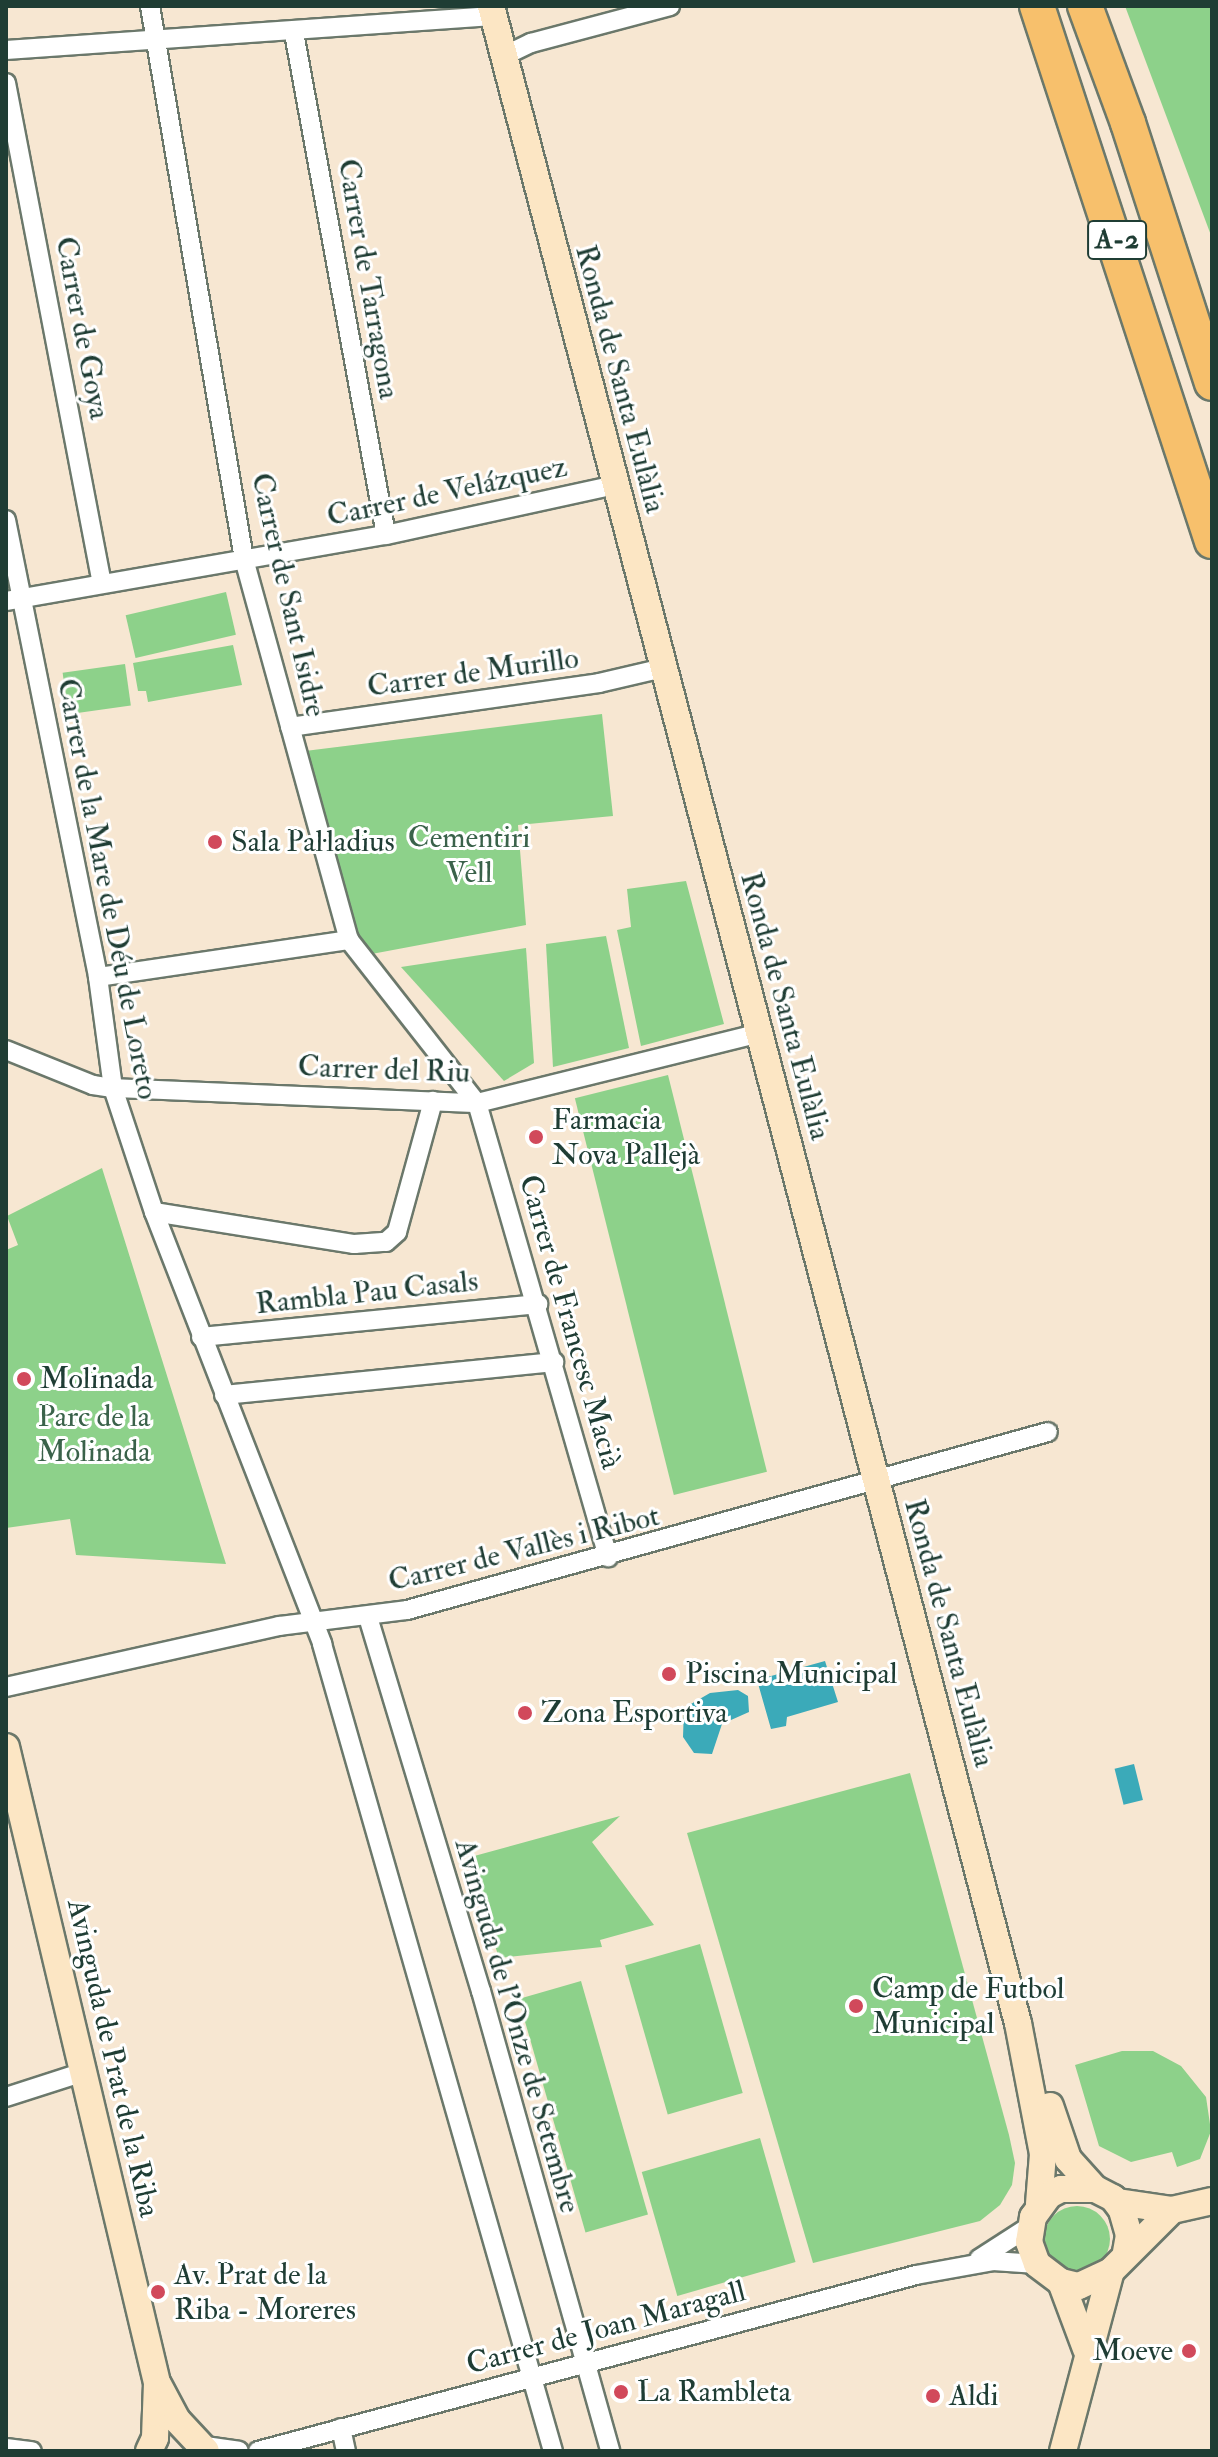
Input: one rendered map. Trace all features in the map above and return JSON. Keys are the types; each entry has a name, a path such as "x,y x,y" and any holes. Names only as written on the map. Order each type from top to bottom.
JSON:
{"highway":[{"name":"A-2","path":"1037,6 1212,541"},
{"name":"A-2","path":"1085,6 1128,123 1212,383"}],"main road":[{"name":"Ronda de Santa Eulàlia","path":"492,11 1018,2023 1043,2154 1035,2215"},
{"name":"Avinguda de Prat de la Riba","path":"6,1747 157,2383"},
{"name":"Ronda de Santa Eulàlia","path":"1018,2023 1037,2064 1058,2138 1078,2172 1106,2196"},
{"path":"1172,2210 1118,2262 1079,2286 1061,2282 1037,2264 1029,2242 1035,2215 1061,2189 1172,2210 1212,2201"},
{"path":"1063,2451 1086,2349 1128,2226 1106,2196"},
{"path":"1061,2282 1086,2349"},
{"path":"157,2383 200,2443"},
{"path":"148,2447 157,2383"},
{"path":"148,2447 173,2430 200,2443"}],"street":[{"name":"Carrer de Sant Isidre","path":"150,6 244,559 349,940 477,1103"},
{"path":"504,56 531,43 670,6"},
{"path":"6,50 294,33 492,11"},
{"name":"Carrer de Tarragona","path":"294,33 386,535"},
{"name":"Carrer de Goya","path":"6,83 102,584"},
{"name":"Carrer de Velázquez","path":"11,597 386,535 616,485"},
{"name":"Carrer de la Mare de Déu de Loreto","path":"6,520 11,597 98,977 113,1088 154,1212 313,1621"},
{"name":"Carrer de Murillo","path":"290,727 599,683 663,668"},
{"path":"98,977 349,940"},
{"name":"Carrer del Riu","path":"6,1050 113,1088 477,1103 759,1033"},
{"path":"154,1212 354,1244 386,1242 397,1232 433,1101"},
{"name":"Carrer de Francesc Macià","path":"477,1103 538,1304 608,1558"},
{"name":"Rambla Pau Casals","path":"201,1337 538,1304"},
{"path":"224,1395 554,1362"},
{"name":"Carrer de Vallès i Ribot","path":"6,1687 313,1621 368,1617 608,1558 1048,1432"},
{"name":"Avinguda de l'Onze de Setembre","path":"368,1617 481,1991 610,2451"},
{"path":"313,1621 553,2451"},
{"path":"6,2097 84,2072"},
{"name":"Carrer de Joan Maragall","path":"969,2263 1035,2215"},
{"name":"Carrer de Joan Maragall","path":"258,2451 969,2263 1037,2264"},
{"path":"341,2428 346,2451"},
{"path":"200,2443 239,2451"},
{"path":"6,2448 32,2451"}],"green space":[{"path":"1125,6 1212,6 1212,238"},
{"path":"226,592 236,635 136,658 126,615"},
{"path":"233,645 242,685 148,702 146,691 138,691 133,663"},
{"path":"125,664 131,706 68,714 63,673"},
{"name":"Cementiri Vell","path":"602,714 613,816 518,825 526,925 361,956 297,752"},
{"path":"686,881 724,1024 641,1046 617,930 631,927 627,889"},
{"path":"606,936 629,1048 553,1067 546,944"},
{"path":"526,948 534,1063 504,1081 401,967"},
{"path":"668,1075 767,1472 674,1495 575,1098"},
{"name":"Parc de la Molinada","path":"102,1168 226,1564 76,1555 70,1519 6,1528 6,1250 18,1245 7,1216"},
{"name":"Camp de Futbol Municipal","path":"910,1773 1009,2135 1015,2163 1012,2185 1000,2205 980,2221 813,2263 687,1833"},
{"path":"620,1816 592,1842 654,1925 600,1940 602,1947 499,1958 467,1858"},
{"path":"700,1944 743,2093 668,2114 625,1965"},
{"path":"581,1981 648,2215 585,2233 519,1999"},
{"path":"1122,2051 1153,2051 1181,2066 1206,2097 1211,2131 1200,2159 1177,2167 1172,2152 1131,2162 1099,2146 1075,2065"},
{"path":"760,2138 796,2262 677,2296 642,2172"},
{"path":"1077,2206 1090,2209 1100,2216 1107,2226 1110,2239 1107,2252 1100,2262 1090,2269 1077,2272 1064,2269 1054,2262 1047,2252 1044,2239 1047,2226 1054,2216 1064,2209"}],"water":[{"path":"825,1661 838,1702 787,1717 786,1726 771,1729 757,1680"},
{"path":"738,1690 748,1696 749,1712 722,1724 712,1754 694,1753 683,1737 684,1708 710,1693"},
{"path":"1134,1764 1143,1800 1124,1805 1115,1769"}],"place":[{"name":"Sala Pal·ladius","path":"215,842"},
{"name":"Farmacia Nova Pallejà","path":"536,1137"},
{"name":"Molinada","path":"24,1379"},
{"name":"Piscina Municipal","path":"669,1674"},
{"name":"Zona Esportiva","path":"525,1713"},
{"name":"Camp de Futbol Municipal","path":"856,2006"},
{"name":"Av. Prat de la Riba - Moreres","path":"158,2292"},
{"name":"Moeve","path":"1189,2351"},
{"name":"La Rambleta","path":"621,2392"},
{"name":"Aldi","path":"933,2396"}]}
